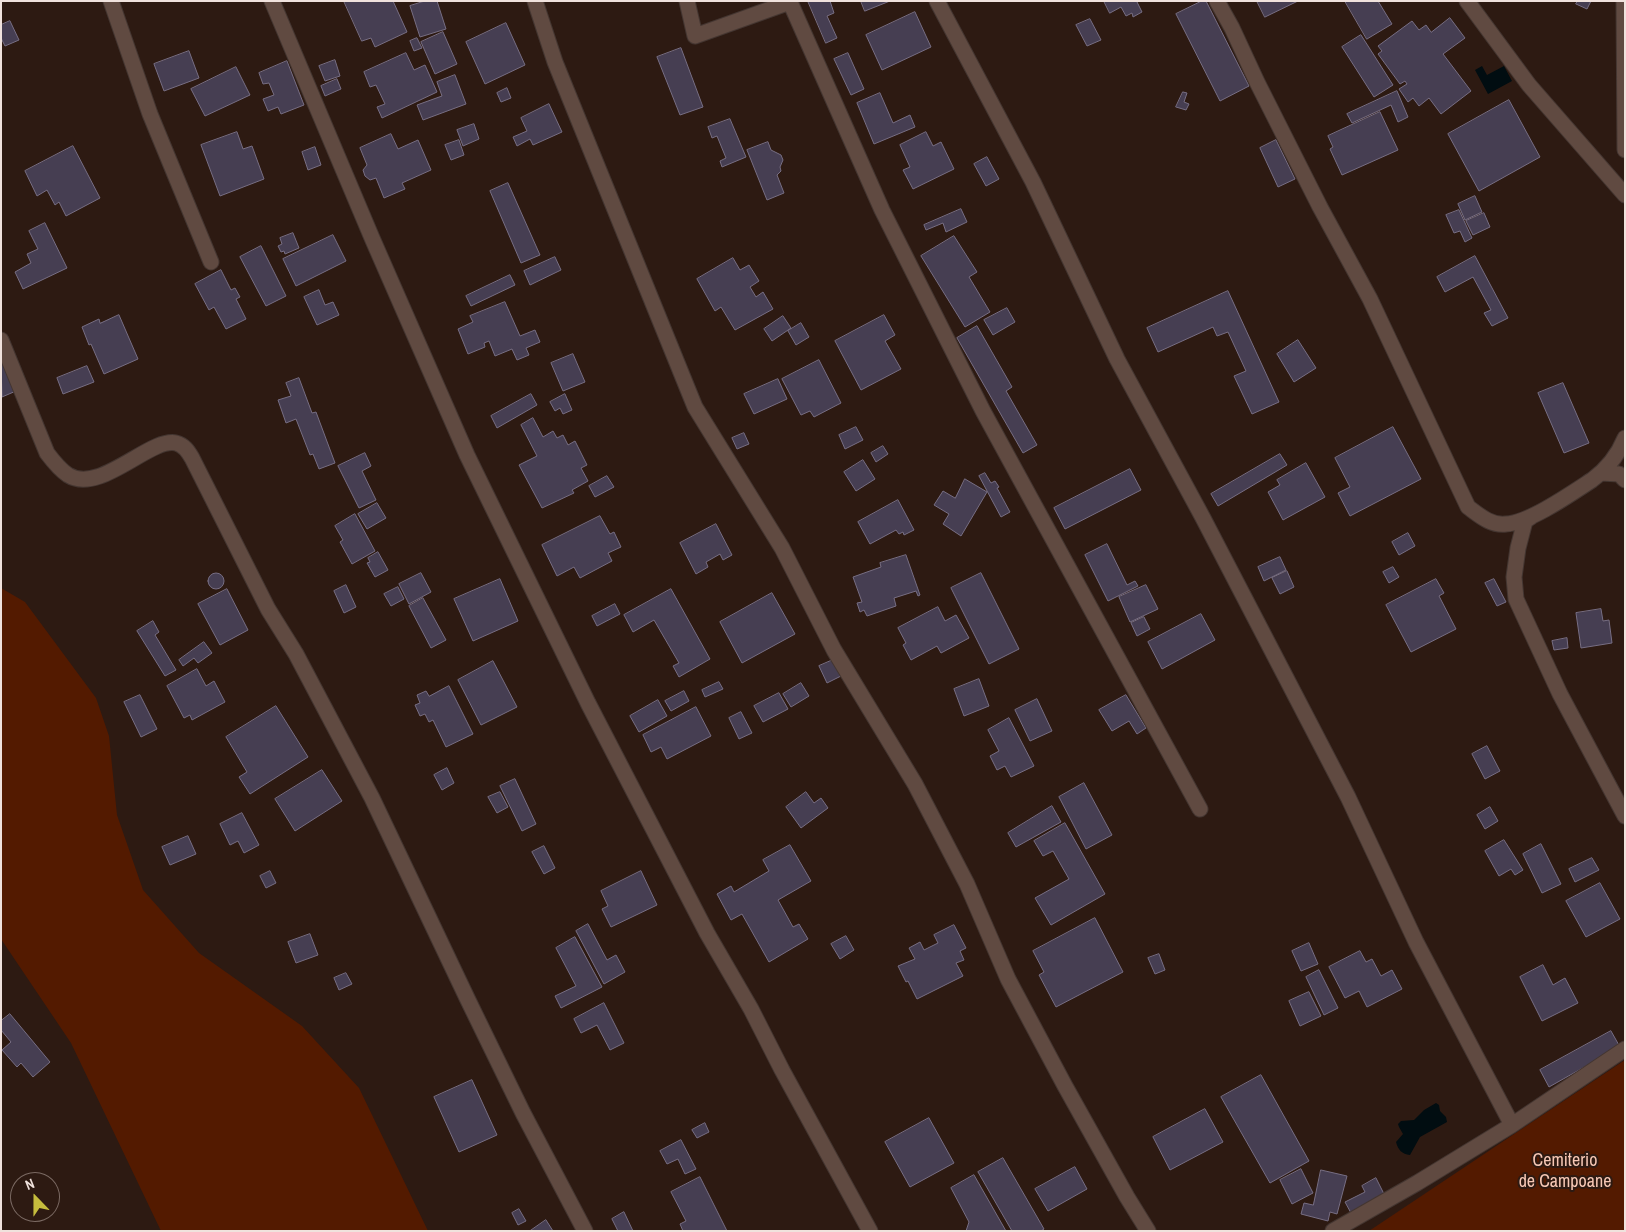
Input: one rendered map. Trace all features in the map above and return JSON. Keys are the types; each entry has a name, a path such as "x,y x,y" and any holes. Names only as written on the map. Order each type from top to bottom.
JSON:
{"street":[{"path":"111,1 150,114 212,262"},
{"path":"272,1 372,238 467,455 588,703 707,933 751,1009 870,1231"},
{"path":"535,1 555,62 695,407 782,548 834,650 915,784 967,884 1008,979 1079,1111 1148,1231"},
{"path":"687,1 695,36 790,2 882,210 983,411 1200,809"},
{"path":"938,1 1033,182 1117,359 1203,518 1348,796 1416,942 1512,1124"},
{"path":"1217,1 1320,207 1370,299 1468,507 1488,522 1506,525 1531,517"},
{"path":"1467,1 1529,85 1625,195"},
{"path":"1624,1 1625,150"},
{"path":"1,340 47,452 58,468 69,476 80,479 97,476 123,466 162,444 175,442 185,447 268,609 296,654 372,798 523,1113 585,1231"},
{"path":"1625,438 1612,461 1602,473 1525,521 1518,548 1514,577 1516,599 1560,694 1625,816"},
{"path":"1602,473 1619,474 1625,480"},
{"path":"1333,1231 1417,1183 1512,1124 1625,1049"}],"green space":[{"path":"1,588 25,602 96,698 109,736 117,815 143,890 199,953 302,1026 359,1088 428,1231 161,1231 71,1043 1,939"},
{"name":"Cemiterio de Campoane","path":"1625,1060 1625,1231 1369,1231"}],"shaded area":[{"path":"1482,66 1487,75 1504,66 1512,81 1488,94 1475,70"},
{"path":"1436,1103 1446,1117 1447,1122 1420,1137 1410,1155 1403,1153 1396,1142 1403,1134 1398,1124 1401,1121 1414,1120 1424,1110"}],"building":[{"path":"344,1 393,1 407,32 375,47 371,38 362,41"},
{"path":"425,1 437,1 446,29 420,37 410,6"},
{"path":"808,1 830,1 834,13 827,16 837,38 826,43"},
{"path":"861,1 890,1 865,11"},
{"path":"1104,1 1139,1 1137,2 1142,12 1133,17 1132,13 1126,16 1121,7 1110,13"},
{"path":"1202,1 1206,1 1249,86 1220,101 1176,14"},
{"path":"1257,1 1298,1 1265,17"},
{"path":"1345,1 1378,1 1392,24 1367,39"},
{"path":"1578,1 1591,1 1587,9 1576,4"},
{"path":"915,12 931,47 882,70 866,35"},
{"path":"1450,18 1465,38 1443,54 1471,91 1441,114 1429,98 1419,106 1413,98 1408,102 1399,89 1407,84 1405,81 1400,84 1378,54 1382,51 1378,46 1412,21 1419,30 1426,25 1431,32"},
{"path":"1090,19 1101,40 1087,46 1076,25"},
{"path":"10,21 19,40 5,46 1,38 1,25"},
{"path":"506,23 525,65 485,84 466,42"},
{"path":"443,32 457,64 435,74 421,42"},
{"path":"1361,35 1393,85 1374,97 1342,47"},
{"path":"417,38 422,48 414,51 410,41"},
{"path":"681,48 703,107 680,115 657,57"},
{"path":"189,51 199,78 164,91 154,64"},
{"path":"406,53 414,70 425,65 437,92 382,118 377,107 385,104 376,85 370,87 364,72"},
{"path":"848,53 864,89 851,95 834,59"},
{"path":"335,60 340,76 325,81 319,66"},
{"path":"287,61 304,105 281,114 278,107 268,111 263,99 274,95 269,83 263,84 259,73"},
{"path":"236,67 250,95 205,116 191,89"},
{"path":"455,75 466,104 423,120 417,105 442,96 437,82"},
{"path":"337,79 341,89 325,96 321,86"},
{"path":"507,88 511,98 501,102 497,93"},
{"path":"1397,91 1408,117 1398,122 1391,105 1352,123 1347,114"},
{"path":"1183,92 1187,93 1184,102 1189,104 1186,110 1176,107"},
{"path":"880,93 893,123 910,115 915,127 874,144 857,103"},
{"path":"1509,100 1540,157 1479,191 1448,134"},
{"path":"549,104 562,132 533,145 530,139 517,146 513,137 527,131 521,118"},
{"path":"1380,112 1398,150 1342,175 1330,149 1333,147 1328,136"},
{"path":"730,119 746,157 722,167 720,161 726,158 717,136 712,138 708,127"},
{"path":"474,124 479,139 463,146 457,130"},
{"path":"237,132 243,149 252,146 264,179 220,196 201,145"},
{"path":"926,132 933,146 941,142 954,169 913,189 903,170 910,167 900,145"},
{"path":"391,134 398,149 418,140 431,170 402,183 405,189 384,198 376,178 370,180 365,176 363,170 367,165 360,148"},
{"path":"459,140 464,155 451,160 445,145"},
{"path":"1276,140 1295,179 1278,187 1260,148"},
{"path":"768,142 771,150 781,155 783,160 780,167 781,171 777,175 784,193 767,200 747,150"},
{"path":"73,146 100,198 66,216 59,202 55,205 47,190 37,196 25,171"},
{"path":"315,147 321,165 308,170 302,152"},
{"path":"987,157 999,179 986,186 974,164"},
{"path":"508,183 540,255 521,263 490,191"},
{"path":"1475,196 1482,212 1465,220 1458,204"},
{"path":"961,209 967,222 946,232 943,223 926,230 924,225"},
{"path":"1459,210 1472,238 1465,242 1460,231 1454,233 1446,215"},
{"path":"1484,213 1490,227 1473,235 1466,221"},
{"path":"45,223 67,268 23,289 15,272 31,263 27,254 38,249 29,231"},
{"path":"293,233 299,248 285,254 284,251 281,252 278,246 282,244 280,238"},
{"path":"333,235 346,261 296,286 283,259"},
{"path":"954,236 977,272 969,277 990,312 965,327 921,256"},
{"path":"261,246 286,296 266,306 240,257"},
{"path":"1475,256 1508,318 1492,326 1484,313 1491,310 1473,277 1445,292 1437,277"},
{"path":"555,257 561,270 530,285 524,271"},
{"path":"733,258 740,270 749,265 759,281 750,287 756,297 763,292 773,309 735,330 721,307 715,311 697,279"},
{"path":"221,270 231,290 235,288 240,297 236,299 246,319 226,329 214,307 209,310 195,284"},
{"path":"510,275 515,285 471,306 466,296"},
{"path":"319,290 325,305 333,302 339,315 317,325 304,297"},
{"path":"1228,291 1279,402 1252,414 1234,376 1246,371 1228,332 1217,336 1213,327 1158,352 1147,328"},
{"path":"505,302 520,336 535,330 540,342 526,348 529,355 517,360 512,349 495,356 489,341 484,343 485,347 468,354 458,329 473,322 470,316"},
{"path":"1007,308 1015,322 993,335 984,320"},
{"path":"119,315 138,359 104,374 82,327 99,319 100,323"},
{"path":"884,315 895,335 885,341 901,369 861,390 835,341"},
{"path":"783,316 791,328 772,341 764,329"},
{"path":"801,323 809,337 796,345 788,331"},
{"path":"977,326 1012,387 1006,391 1037,445 1023,453 957,338"},
{"path":"1298,340 1316,368 1294,382 1277,354"},
{"path":"573,354 585,382 563,391 551,363"},
{"path":"819,360 841,403 814,417 810,411 801,415 782,379"},
{"path":"5,363 16,391 2,397 1,365"},
{"path":"87,366 94,382 63,394 57,378"},
{"path":"299,378 312,413 316,412 335,463 319,469 313,454 310,455 296,419 286,423 278,400 291,396 286,383"},
{"path":"778,379 787,399 754,414 744,394"},
{"path":"1563,383 1589,443 1564,453 1538,393"},
{"path":"531,394 537,405 497,428 491,416"},
{"path":"565,394 572,410 563,414 560,408 555,411 550,402"},
{"path":"533,418 543,437 553,431 557,438 563,435 568,445 575,441 587,465 581,468 588,481 572,490 574,493 542,508 519,465 537,456 521,425"},
{"path":"856,427 863,440 845,449 839,435"},
{"path":"1393,427 1421,479 1350,516 1338,493 1350,487 1335,458"},
{"path":"744,433 749,444 737,449 732,438"},
{"path":"883,446 888,454 876,462 871,453"},
{"path":"365,453 371,466 362,471 376,500 359,508 338,466"},
{"path":"1280,454 1287,465 1218,506 1211,494"},
{"path":"863,460 875,479 856,491 844,472"},
{"path":"1306,463 1325,497 1283,520 1268,492 1280,485 1277,480"},
{"path":"1130,469 1141,490 1065,529 1054,508"},
{"path":"985,473 991,483 995,481 999,487 997,488 1010,512 1001,517 979,476"},
{"path":"607,476 614,487 595,497 589,486"},
{"path":"965,479 987,492 961,536 943,524 949,514 934,505 943,491 955,498"},
{"path":"898,500 914,530 904,535 903,532 899,534 896,530 870,544 858,522"},
{"path":"377,503 386,518 367,529 358,514"},
{"path":"355,514 375,551 352,564 340,542 343,540 335,526"},
{"path":"600,516 610,534 614,532 621,547 608,553 612,561 580,578 574,567 557,576 542,545"},
{"path":"716,524 732,555 723,560 720,554 706,562 708,567 696,574 680,543"},
{"path":"1408,533 1415,546 1399,555 1392,542"},
{"path":"1107,544 1127,585 1135,581 1138,586 1108,601 1085,555"},
{"path":"378,552 388,570 375,577 367,563 370,562 368,558"},
{"path":"906,555 920,595 918,596 916,591 894,598 896,606 867,616 864,610 860,612 857,603 862,602 853,577 881,567 880,563"},
{"path":"1280,557 1286,570 1264,581 1258,567"},
{"path":"1393,567 1399,577 1389,583 1383,572"},
{"path":"1287,571 1294,587 1280,594 1272,578"},
{"path":"213,573 219,573 224,578 222,587 213,589 208,584 208,578"},
{"path":"421,573 431,592 409,604 399,584"},
{"path":"981,573 1019,649 989,664 951,588"},
{"path":"500,579 518,621 473,641 454,599"},
{"path":"1436,579 1444,593 1439,596 1456,629 1411,652 1386,605"},
{"path":"1494,579 1506,602 1497,606 1485,583"},
{"path":"346,585 356,607 344,613 334,591"},
{"path":"1146,585 1158,609 1130,622 1119,597"},
{"path":"398,587 404,599 391,606 384,594"},
{"path":"227,589 248,630 220,645 198,604"},
{"path":"671,589 710,659 679,677 673,666 679,663 654,620 633,632 624,615"},
{"path":"772,593 795,634 742,663 720,622"},
{"path":"423,598 446,640 431,648 409,606"},
{"path":"615,604 620,614 597,626 592,616"},
{"path":"938,607 945,621 956,615 969,638 941,653 937,646 911,660 903,645 906,643 898,628"},
{"path":"1601,609 1603,621 1609,620 1612,643 1581,648 1576,613"},
{"path":"1201,614 1215,640 1162,669 1148,642"},
{"path":"1144,617 1150,629 1137,636 1131,623"},
{"path":"153,621 159,632 155,635 176,670 165,676 137,631"},
{"path":"1567,638 1568,648 1554,650 1552,641"},
{"path":"204,642 212,653 198,663 194,658 183,666 179,660"},
{"path":"833,660 841,676 827,683 819,666"},
{"path":"493,661 517,707 481,725 458,680"},
{"path":"197,669 206,686 214,681 225,702 192,720 190,715 184,718 167,686"},
{"path":"979,679 989,706 964,716 954,689"},
{"path":"719,682 723,689 705,697 702,690"},
{"path":"801,683 809,696 791,707 783,694"},
{"path":"449,686 473,734 446,747 433,720 429,722 425,714 420,716 415,705 420,703 417,695 426,691 429,696"},
{"path":"684,691 689,701 671,711 665,701"},
{"path":"779,693 788,709 763,722 754,706"},
{"path":"140,695 157,729 141,737 124,702"},
{"path":"1126,695 1146,728 1137,734 1129,721 1112,731 1099,710"},
{"path":"1037,699 1052,731 1030,741 1015,710"},
{"path":"658,700 667,716 639,732 630,716"},
{"path":"276,706 308,757 250,794 239,777 247,772 226,737"},
{"path":"696,707 711,736 667,759 661,747 651,752 643,735"},
{"path":"741,712 752,733 739,739 729,718"},
{"path":"1009,718 1034,766 1011,777 1005,766 997,770 990,756 999,751 988,730"},
{"path":"1487,746 1500,771 1485,779 1472,754"},
{"path":"447,768 454,783 442,790 434,775"},
{"path":"322,770 342,801 295,831 275,799"},
{"path":"515,779 536,824 522,831 500,786"},
{"path":"1084,783 1112,835 1086,849 1059,797"},
{"path":"500,792 508,807 497,813 488,797"},
{"path":"806,792 814,803 821,798 828,808 801,828 786,807"},
{"path":"1052,806 1061,822 1016,847 1008,833"},
{"path":"1490,807 1498,821 1485,829 1477,815"},
{"path":"242,813 259,845 244,853 238,841 230,845 220,824"},
{"path":"1065,823 1105,894 1051,925 1035,898 1069,879 1053,851 1043,856 1034,841"},
{"path":"188,836 196,854 170,865 162,847"},
{"path":"1504,840 1523,870 1515,875 1511,869 1499,876 1485,851"},
{"path":"1541,844 1561,884 1542,893 1523,854"},
{"path":"790,845 811,881 778,900 793,927 799,924 808,939 769,962 742,914 731,920 717,894 731,886 734,892 769,871 763,860"},
{"path":"544,846 555,868 544,874 532,852"},
{"path":"1592,858 1599,870 1575,882 1569,869"},
{"path":"270,871 276,883 266,888 260,876"},
{"path":"641,871 657,905 611,927 602,909 608,906 601,891"},
{"path":"1600,883 1620,919 1586,937 1566,901"},
{"path":"1095,918 1123,972 1056,1007 1039,975 1044,972 1033,951"},
{"path":"588,924 607,960 616,955 625,972 604,984 576,931"},
{"path":"954,925 966,948 960,951 964,960 956,963 963,976 917,999 898,966 915,959 909,948 920,942 924,950 938,943 934,935"},
{"path":"310,934 318,955 296,963 288,942"},
{"path":"846,936 854,950 840,959 831,944"},
{"path":"575,937 602,987 561,1008 555,996 576,986 556,948"},
{"path":"1309,943 1318,964 1301,971 1292,951"},
{"path":"1360,951 1366,962 1372,959 1381,976 1392,970 1402,989 1367,1007 1359,991 1345,998 1329,967"},
{"path":"1159,954 1165,970 1155,974 1148,958"},
{"path":"1543,965 1553,985 1565,978 1578,1003 1542,1021 1520,977"},
{"path":"1319,970 1338,1008 1324,1015 1306,977"},
{"path":"346,973 352,984 339,990 334,978"},
{"path":"1309,992 1321,1016 1300,1026 1289,1001"},
{"path":"604,1003 624,1043 610,1050 597,1025 581,1033 574,1019"},
{"path":"10,1014 50,1062 33,1077 21,1063 17,1067 2,1050 11,1042 1,1030 1,1021"},
{"path":"1611,1031 1620,1047 1549,1087 1540,1070"},
{"path":"1261,1075 1309,1161 1270,1183 1221,1097"},
{"path":"472,1080 497,1135 459,1152 434,1097"},
{"path":"1205,1109 1223,1142 1170,1170 1153,1137"},
{"path":"929,1118 954,1163 910,1187 885,1142"},
{"path":"705,1123 709,1132 697,1138 692,1130"},
{"path":"681,1140 696,1169 685,1174 678,1159 667,1164 660,1151"},
{"path":"1003,1158 1044,1229 1041,1231 1012,1231 978,1172"},
{"path":"1075,1167 1087,1189 1048,1211 1035,1189"},
{"path":"1301,1169 1313,1193 1292,1204 1280,1180"},
{"path":"1321,1170 1347,1176 1337,1214 1330,1212 1328,1221 1301,1214 1304,1203 1313,1205"},
{"path":"974,1175 1006,1231 966,1231 969,1222 951,1188"},
{"path":"700,1177 727,1231 683,1231 680,1224 686,1221 671,1192"},
{"path":"1376,1178 1385,1196 1351,1213 1345,1202 1365,1192 1362,1186"},
{"path":"519,1209 526,1221 518,1225 512,1213"},
{"path":"624,1212 633,1231 618,1231 612,1219"},
{"path":"546,1220 553,1231 530,1231"}]}
